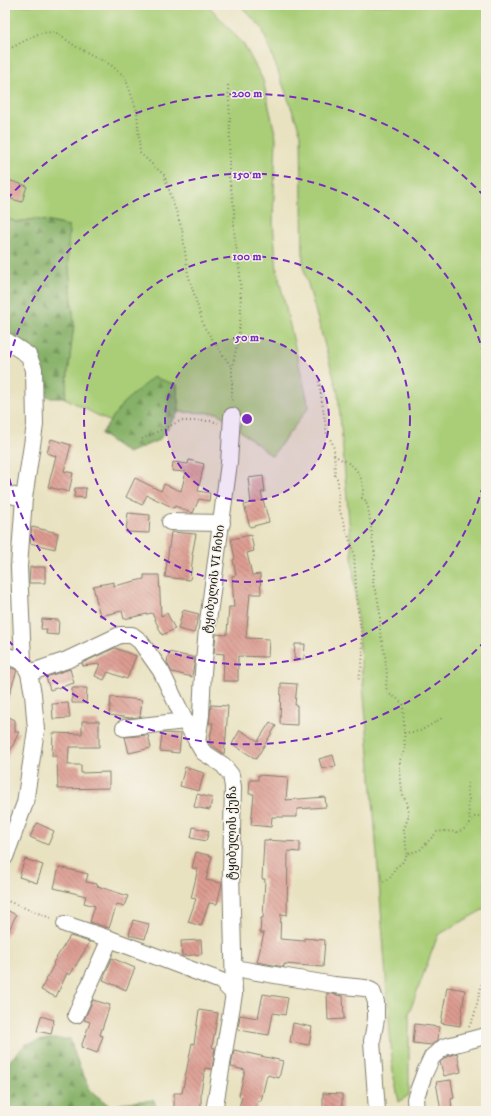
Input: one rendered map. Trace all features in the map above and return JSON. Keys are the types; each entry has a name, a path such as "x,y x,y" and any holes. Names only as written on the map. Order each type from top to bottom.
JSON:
{"street":[{"path":"5,340 28,355 34,369 35,425 24,498 19,567 26,668 33,694 36,730 25,803 5,857"},
{"name":"ტყიბულის VI ჩიხი","path":"197,742 201,715 206,636 229,463 231,422"},
{"path":"5,494 24,498"},
{"path":"170,522 222,523"},
{"name":"ტყიბულის ქუჩა","path":"26,668 67,660 120,635 132,635 140,641 161,671 185,721 203,752 223,765 231,775 233,787 231,871 234,994 214,1111"},
{"path":"5,655 26,668"},
{"path":"124,728 185,721"},
{"path":"65,924 110,939 222,981 234,994"},
{"path":"76,1015 110,939"},
{"path":"234,968 334,985 365,988 372,991 376,1002 376,1019 372,1041 377,1111"},
{"path":"416,1111 415,1099 432,1057 444,1047 485,1036"}],"path":[{"path":"5,51 40,34 54,32 75,46 111,65 125,77 137,111 140,153 164,175 182,229 188,274 204,327 232,368"},
{"path":"142,439 180,421 231,422 232,368 238,340 241,312 240,273 234,230 234,207 229,177 230,119 228,85"},
{"path":"319,381 327,435 332,442 335,475 338,480 339,508 352,547 356,567 357,604 361,630 362,653 362,664 358,682"},
{"path":"334,455 351,464 356,469 363,485 364,491 362,498 365,500 368,507 375,556 372,566 374,571 373,585 377,595 380,612 380,632 385,655 387,675 386,687 388,694 394,696 403,705 405,751 400,760 400,770 402,793 408,811 408,818 404,829 407,854 402,863 395,868 391,877 383,882"},
{"path":"482,691 483,704 486,706"},
{"path":"404,733 420,731 444,717"},
{"path":"468,783 467,790 470,821"},
{"path":"407,854 420,850 437,832 458,832 466,828 470,821 475,817 486,814"},
{"path":"5,900 65,924"},
{"path":"465,1042 474,1016 483,979 486,974"}],"green space":[{"path":"5,5 208,5 244,45 263,80 276,138 273,222 277,270 309,407 272,456 218,413 179,412 176,385 123,403 110,422 65,398 74,324 68,257 69,226 35,219 16,222 5,217"},
{"path":"240,5 486,5 486,908 438,935 409,1013 409,1095 399,1102 393,1073 373,801 338,393 303,266 301,134 262,28"},
{"path":"5,217 16,222 35,219 69,226 68,257 74,324 65,398 51,398 43,394 32,353 5,335"},
{"path":"153,377 177,385 179,412 159,440 128,453 101,434 123,403"},
{"path":"48,1039 70,1039 78,1063 91,1091 111,1107 129,1102 154,1100 157,1111 5,1111 5,1077 10,1060 26,1044"}],"building":[{"path":"5,179 27,186 22,202 5,197"},
{"path":"51,439 71,445 64,471 73,473 69,492 48,487 56,456 47,453"},
{"path":"189,460 204,464 198,491 210,493 209,501 199,499 193,513 175,506 174,508 147,495 142,505 126,497 135,478 161,491 164,484 181,491 186,472 172,471 173,462 188,464"},
{"path":"263,476 265,492 261,492 269,522 250,527 244,505 251,503 248,478"},
{"path":"75,488 86,488 85,498 74,497"},
{"path":"128,513 150,515 149,533 126,532"},
{"path":"32,527 58,533 55,549 30,543"},
{"path":"171,532 196,534 192,555 190,580 165,577"},
{"path":"251,535 254,551 247,553 252,575 260,574 261,594 250,594 246,638 269,639 268,657 238,656 238,681 223,681 224,654 214,653 216,634 227,634 229,607 234,607 232,576 236,575 233,560 235,559 231,539"},
{"path":"30,567 45,567 45,583 29,583"},
{"path":"144,575 159,575 161,616 167,613 175,629 162,635 152,613 124,619 122,611 100,616 93,586 114,582 114,586 144,579"},
{"path":"183,610 199,614 194,633 178,629"},
{"path":"42,619 59,620 58,635 46,634 47,629 41,629"},
{"path":"295,644 305,644 304,659 294,659"},
{"path":"115,648 136,656 127,679 108,672 104,680 95,676 100,664 83,666 82,663"},
{"path":"169,652 195,658 192,677 172,672 167,663"},
{"path":"5,666 17,670 7,702 5,702"},
{"path":"70,669 74,683 50,690 46,677"},
{"path":"281,683 297,684 295,705 297,705 297,725 280,724"},
{"path":"72,688 87,688 86,703 72,703"},
{"path":"111,697 142,700 140,717 130,718 109,715"},
{"path":"68,703 70,718 53,719 52,704"},
{"path":"211,705 228,706 224,754 209,743 213,723 209,723"},
{"path":"5,715 15,720 15,732 19,732 5,762"},
{"path":"82,721 99,721 99,747 69,747 68,765 81,765 81,773 109,772 109,788 58,789 57,756 52,756 53,733 82,734"},
{"path":"270,722 276,726 256,759 232,744 240,730 258,741"},
{"path":"162,733 181,734 179,753 160,751"},
{"path":"148,735 151,748 129,753 125,737"},
{"path":"333,755 336,766 322,769 319,759"},
{"path":"185,767 204,773 199,791 180,786"},
{"path":"258,775 288,777 286,800 325,797 326,807 297,809 297,817 272,817 271,827 251,825 254,794 249,794 250,780 258,780"},
{"path":"197,794 212,798 210,810 194,807"},
{"path":"37,823 54,831 48,845 30,837"},
{"path":"193,827 209,831 206,841 191,838"},
{"path":"264,840 300,842 300,852 288,851 287,915 281,914 280,939 304,941 304,938 325,940 323,967 284,964 284,967 257,962 264,933 260,933 261,918 263,918 265,879 262,879"},
{"path":"196,852 212,856 206,880 222,883 217,904 209,903 201,926 188,922 196,899 191,898 198,869 192,868"},
{"path":"25,859 43,865 37,883 19,877"},
{"path":"59,867 88,874 86,882 97,884 97,886 128,896 124,906 117,904 109,928 90,922 95,906 84,903 86,896 54,888"},
{"path":"5,909 16,915 5,939"},
{"path":"133,920 149,924 145,939 129,935"},
{"path":"70,936 90,942 70,975 67,973 56,997 41,990 54,964 53,963"},
{"path":"201,940 202,954 182,956 181,941"},
{"path":"112,958 135,968 126,990 103,980"},
{"path":"447,987 465,990 460,1026 441,1023"},
{"path":"327,993 343,996 344,1019 328,1020"},
{"path":"263,994 288,998 285,1015 273,1013 269,1035 238,1030 240,1015 258,1018"},
{"path":"93,1000 110,1005 100,1035 103,1036 97,1053 81,1047 90,1022 84,1020"},
{"path":"199,1010 218,1013 212,1047 215,1048 212,1069 205,1068 201,1092 201,1111 174,1111 174,1093 182,1093 192,1043 194,1044"},
{"path":"41,1016 54,1020 51,1034 37,1031"},
{"path":"293,1023 312,1027 309,1045 290,1042"},
{"path":"415,1024 439,1027 438,1040 431,1045 413,1043"},
{"path":"234,1050 283,1061 279,1078 267,1075 261,1101 258,1101 255,1111 238,1111 242,1097 239,1096 245,1070 231,1067"},
{"path":"457,1053 461,1072 444,1076 440,1062 448,1056"},
{"path":"451,1080 454,1098 451,1099 452,1111 441,1111 436,1082"},
{"path":"323,1093 342,1094 342,1111 323,1111"}]}
